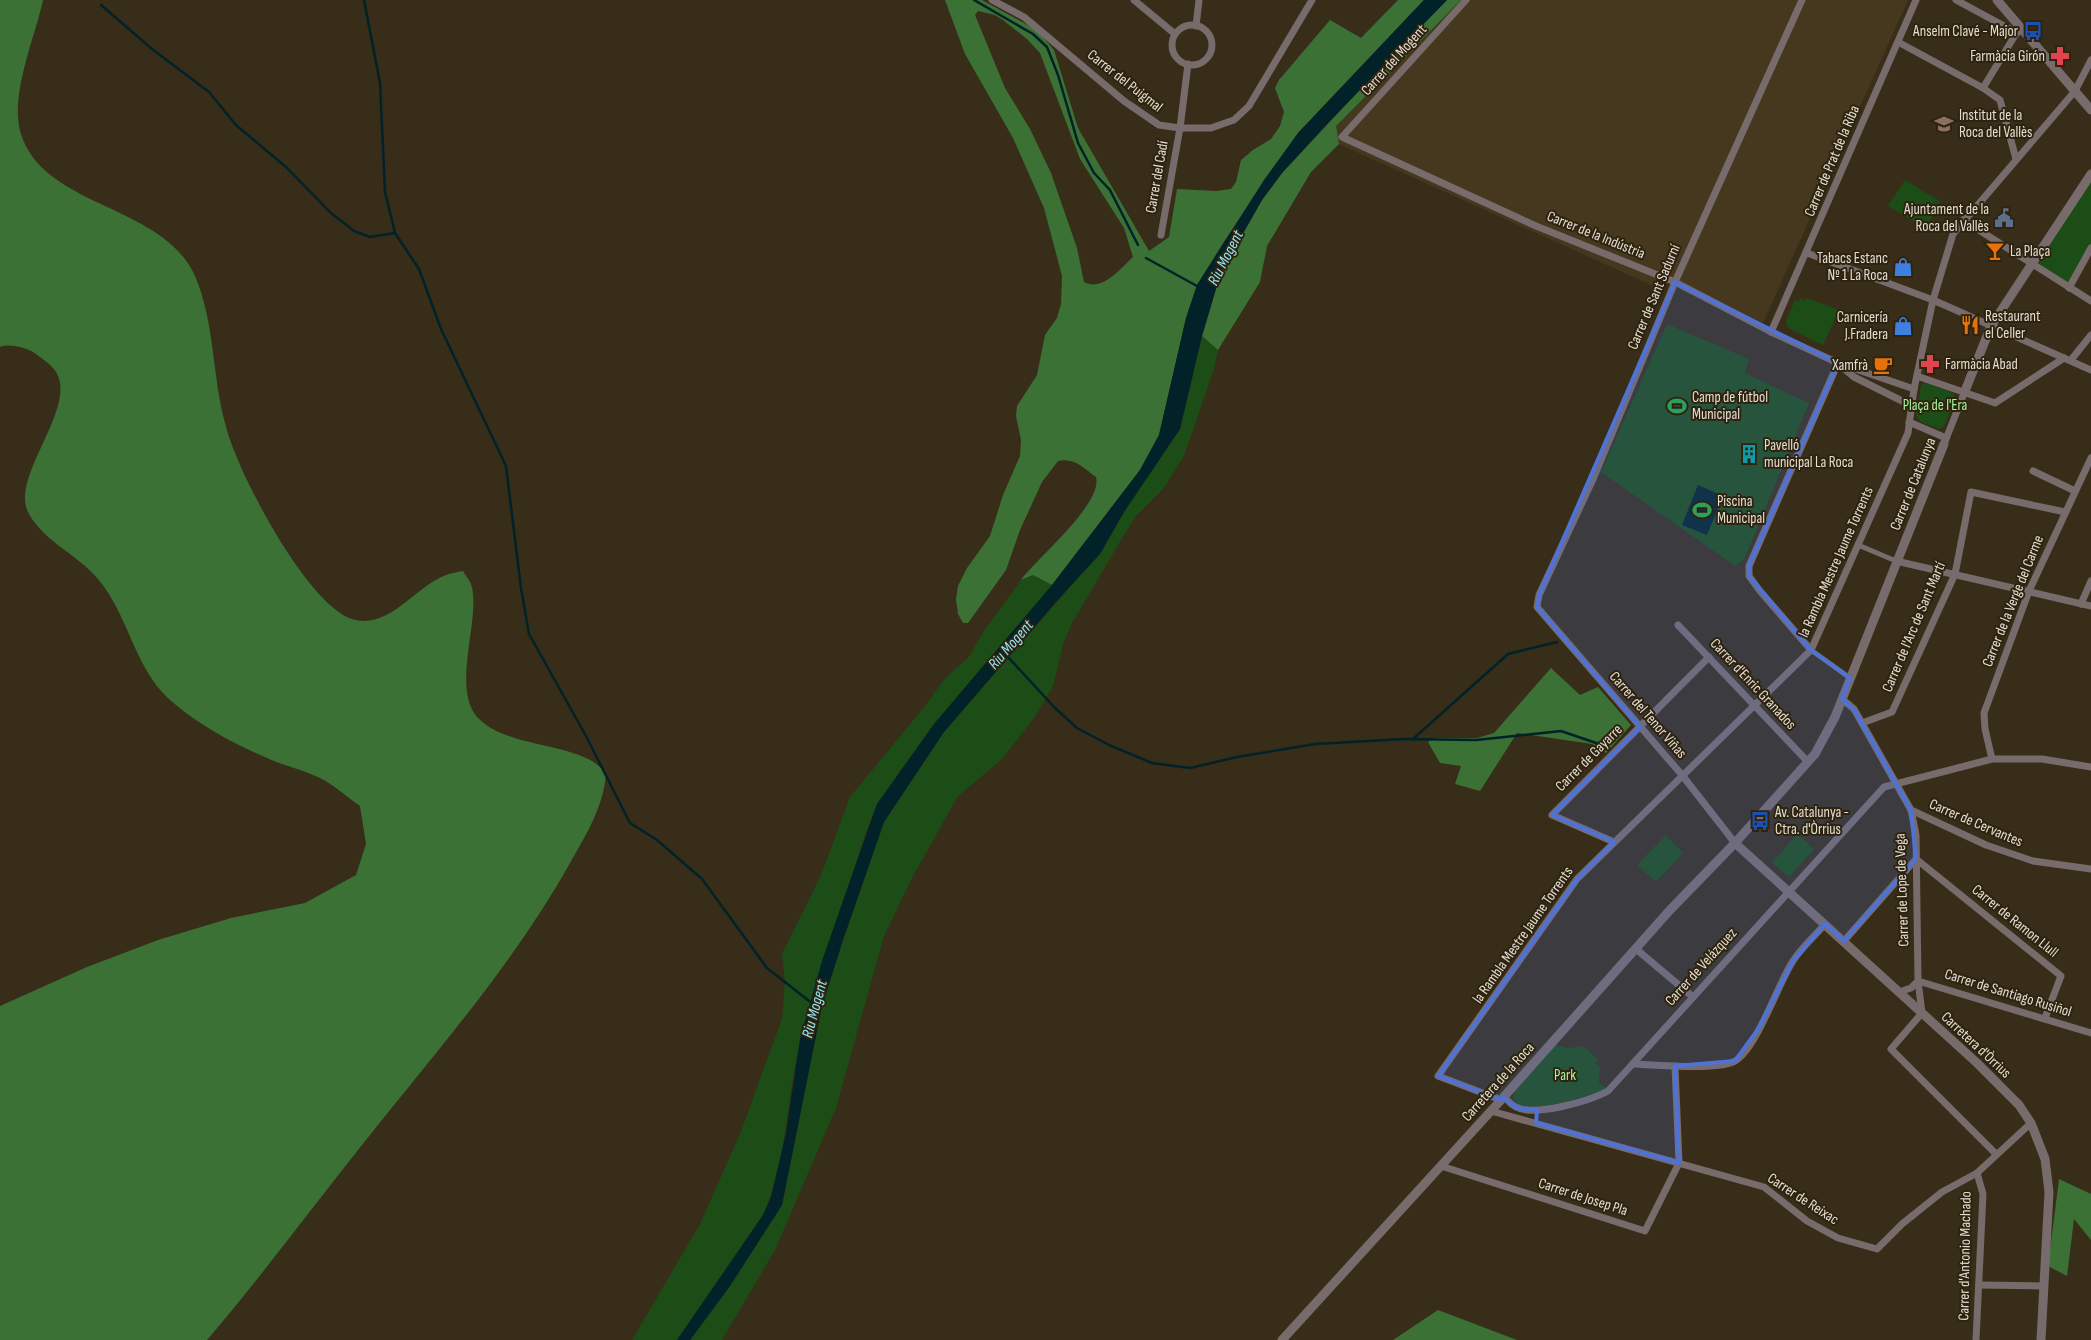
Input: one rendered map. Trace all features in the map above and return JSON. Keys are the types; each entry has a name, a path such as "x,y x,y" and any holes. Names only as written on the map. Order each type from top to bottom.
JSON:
{"street":[{"name":"Carrer del Puigmal","path":"992,0 1024,17 1124,101 1159,125 1180,128 1211,128 1234,120 1244,111 1312,0"},
{"path":"1134,0 1175,34"},
{"path":"1196,26 1199,0"},
{"name":"Carrer del Mogent","path":"1342,137 1466,0"},
{"name":"Carrer de Sant Sadurní","path":"1537,607 1539,595 1594,477 1675,282 1802,0"},
{"name":"Carrer de Prat de la Riba","path":"1771,332 1916,0"},
{"path":"1956,0 2019,30"},
{"path":"1997,0 2019,30 2091,110"},
{"path":"1196,26 1207,32 1210,38 1210,52 1198,63 1188,64 1175,56 1172,48 1175,34 1182,27 1196,26"},
{"path":"1984,88 2019,30"},
{"path":"1898,42 1984,88 2000,100 2016,159"},
{"name":"la Rambla Mestre Jaume Torrents","path":"1438,1076 1577,879 1812,650 1908,433 1914,389 1933,300 1953,234 2075,91 2091,60"},
{"name":"Carrer del Cadí","path":"1161,235 1180,128 1188,64"},
{"name":"Carrer de la Indústria","path":"1342,137 1536,226 1675,282 1771,332 1838,363 1914,389"},
{"name":"Carrer de Catalunya","path":"1734,843 1808,762 1827,736 1991,326 2091,174"},
{"path":"1963,220 2091,301"},
{"path":"2069,288 2091,248"},
{"path":"1807,253 1933,300 2091,370"},
{"path":"1918,376 1995,403 2067,359 2091,335"},
{"path":"1838,363 1749,566 1750,576 1760,591 1812,650 1850,678"},
{"name":"Carrer de la Indústria","path":"1838,363 1854,377 1912,406"},
{"path":"1910,422 1945,441"},
{"name":"Carrer de la Verge del Carme","path":"1992,760 1985,729 1984,713 2029,591 2091,459"},
{"path":"2033,471 2075,491"},
{"name":"Carrer de l'Arc de Sant Martí","path":"1862,723 1892,712 1955,574 1971,492 2066,512"},
{"path":"1858,545 1896,561 2091,606"},
{"path":"2082,604 2091,581"},
{"name":"Carrer del Tenor Viñas","path":"1537,607 1682,775 1734,843"},
{"name":"Carrer d'Enric Granados","path":"1678,625 1808,762"},
{"name":"Carrer de Gayarre","path":"1614,842 1552,815 1709,658"},
{"name":"Carrer de Lope de Vega","path":"1842,699 1854,709 1894,784 1911,810 1916,835 1918,981 1922,1013"},
{"path":"1894,784 1992,760 2042,759 2091,767"},
{"name":"Carrer de Velázquez","path":"1438,1076 1502,1098 1516,1108 1537,1110 1593,1099 1608,1091 1788,890 1884,787 1894,784"},
{"name":"Carrer de Cervantes","path":"1911,810 1986,845 2032,861 2091,869"},
{"name":"Carretera d'Òrrius","path":"1734,843 1844,941 2003,1088 2032,1123 2041,1145 2048,1178 2041,1340"},
{"name":"Carretera de la Roca","path":"1282,1340 1491,1111 1670,910 1734,843"},
{"path":"1844,941 1916,859"},
{"name":"Carrer de Ramon Llull","path":"1916,859 2061,976 2045,1018"},
{"path":"1634,1064 1675,1066 1726,1064 1735,1061 1744,1053 1759,1028 1792,961 1825,924"},
{"path":"1636,949 1694,997"},
{"path":"1899,992 1911,988 1918,981"},
{"name":"Carrer de Santiago Rusiñol","path":"1918,981 2091,1033"},
{"path":"1922,1013 1892,1049 1996,1154"},
{"path":"1675,1066 1679,1163"},
{"path":"1536,1124 1537,1110"},
{"name":"Carrer de Reixac","path":"1491,1111 1764,1187 1807,1221 1838,1238 1877,1249 1902,1224 1942,1192 1977,1173 2032,1123"},
{"name":"Carrer de Josep Pla","path":"1441,1166 1644,1231 1679,1163"},
{"name":"Carrer d'Antonio Machado","path":"1976,1340 1983,1194 1977,1173"},
{"path":"1979,1285 2043,1286"}],"highlighted area":[{"path":"1675,282 1838,363 1749,566 1749,576 1811,650 1850,678 1842,699 1854,709 1911,810 1916,859 1844,941 1825,924 1793,961 1759,1028 1735,1061 1675,1066 1679,1163 1536,1123 1537,1110 1516,1108 1503,1097 1501,1100 1438,1076 1577,879 1614,842 1552,815 1640,727 1537,607 1539,595"}],"shaded area":[{"path":"1461,0 1908,0 1763,323 1665,277 1660,289 1339,144 1335,126"}],"green space":[{"path":"0,0 43,0 24,67 18,102 18,119 21,134 34,158 53,177 158,234 179,252 195,276 206,312 221,405 232,444 257,500 274,531 312,586 331,606 349,618 363,621 376,619 388,614 434,581 448,574 463,571 471,584 473,598 473,615 466,671 467,689 470,705 478,718 502,734 579,755 594,762 606,773 602,797 588,831 548,901 524,937 472,1008 207,1340 0,1340 0,1006 87,967 158,940 231,918 305,903 356,875 366,844 360,806 340,791 315,776 274,761 215,732 186,713 162,692 144,666 118,610 102,584 85,565 45,534 29,514 25,499 28,480 53,420 59,400 60,383 53,368 33,352 14,346 0,347"},
{"path":"945,0 982,0 1037,30 1054,50 1078,128 1149,251 1169,237 1177,189 1216,191 1231,189 1236,182 1241,160 1271,139 1280,126 1284,112 1275,88 1279,80 1330,20 1361,38 1398,0 1424,0 1298,133 1225,240 1197,285 1186,318 1159,435 1140,470 1052,585 1033,575 1021,580 1067,531 1089,502 1095,488 1096,477 1083,467 1074,462 1058,461 1042,482 1020,530 1006,570 968,623 963,623 958,614 956,599 958,586 967,568 990,536 1003,495 1020,456 1021,440 1016,416 1017,406 1037,375 1045,335 1057,318 1061,304 1062,276 1044,208 1013,138 965,54","holes":["978,11 995,15 1027,39 1040,53 1080,159 1124,228 1133,257 1111,277 1098,284 1084,282 1077,248 1051,173 1030,129 1005,88 975,15"]},
{"path":"1447,0 1461,0 1336,126 1339,144 1311,172 1267,246 1260,282 1218,350 1202,336 1221,272 1262,200 1282,173 1397,50"},
{"path":"2091,176 2091,248 2067,285 2034,263"},
{"path":"1905,180 1941,202 1925,228 1888,206"},
{"path":"1800,298 1805,301 1807,298 1839,310 1823,345 1788,328 1786,321 1795,300 1799,302"},
{"path":"1667,324 1749,359 1745,373 1809,403 1744,560 1735,566 1601,472"},
{"path":"1202,336 1218,350 1214,369 1184,456 1164,488 1136,516 1072,623 1063,644 1053,686 1035,717 1001,760 958,796 913,876 884,936 836,1108 775,1250 722,1340 690,1340 730,1286 782,1205 822,1006 884,822 944,732 1103,549 1124,512 1180,429"},
{"name":"Plaça de l'Era","path":"1925,382 1953,393 1955,399 1944,427 1939,429 1921,422 1916,416 1921,386"},
{"path":"1033,575 1052,585 934,724 877,804 815,986 796,1060 782,1150 771,1194 763,1215 677,1340 632,1340 700,1224 740,1134 782,1019 785,982 782,954 821,875 850,797 925,706 945,678 968,658 984,631 1021,580"},
{"path":"1551,668 1580,695 1598,687 1631,725 1606,753 1592,744 1517,733 1480,791 1455,784 1461,766 1440,763 1428,742 1435,738 1477,738 1494,733"},
{"path":"1797,834 1814,849 1789,877 1772,863"},
{"path":"1666,835 1683,853 1656,882 1637,865"},
{"name":"Park","path":"1555,1045 1569,1048 1583,1046 1598,1059 1595,1063 1600,1066 1599,1082 1607,1089 1554,1105 1520,1106 1514,1100 1514,1092"},
{"path":"2059,1179 2091,1194 2091,1240 2074,1219 2067,1276 2048,1266"},
{"path":"1438,1310 1517,1340 1393,1340"}],"water":[{"name":"Riu Mogent","path":"1424,0 1447,0 1326,125 1282,173 1262,200 1221,272 1202,336 1180,429 1124,512 1100,554 944,732 884,822 822,1006 782,1205 730,1286 690,1340 677,1340 763,1215 771,1197 786,1133 800,1039 822,961 877,804 934,724 1052,585 1140,470 1159,435 1186,318 1197,285 1264,180 1298,133"},
{"name":"Piscina Municipal","path":"1698,485 1723,496 1707,535 1682,525"}],"waterway":[{"name":"Riu Mogent","path":"364,0 380,83 385,192 395,233 419,269 441,329 506,466 521,588 529,634 586,736 630,823 657,840 702,879 767,968 813,1004"},
{"path":"974,0 1033,34 1047,47 1058,75 1078,143 1094,173 1110,190 1138,245"},
{"path":"101,5 152,49 209,92 236,125 286,167 331,213 354,231 370,237 395,233"},
{"path":"1146,258 1197,286"},
{"path":"1413,739 1508,654 1557,642"},
{"name":"Riu Mogent","path":"1007,656 1055,708 1077,728 1109,745 1152,763 1190,768 1237,757 1315,744 1404,739 1476,740 1561,731 1602,745"}],"place":[{"name":"Anselm Clavé - Major","path":"2033,31"},
{"name":"Farmàcia Girón","path":"2060,56"},
{"name":"Institut de la Roca del Vallès","path":"1944,124"},
{"name":"Ajuntament de la Roca del Vallès","path":"2004,218"},
{"name":"La Plaça","path":"1995,251"},
{"name":"Tabacs Estanc Nº 1 La Roca","path":"1903,267"},
{"name":"Restaurant el Celler","path":"1970,325"},
{"name":"Carnicería J.Fradera","path":"1903,326"},
{"name":"Farmàcia Abad","path":"1930,364"},
{"name":"Xamfrà","path":"1883,365"},
{"name":"Camp de fútbol Municipal","path":"1677,406"},
{"name":"Pavelló municipal La Roca","path":"1749,454"},
{"name":"Piscina Municipal","path":"1702,510"},
{"name":"Av. Catalunya - Ctra. d'Òrrius","path":"1760,821"}]}
